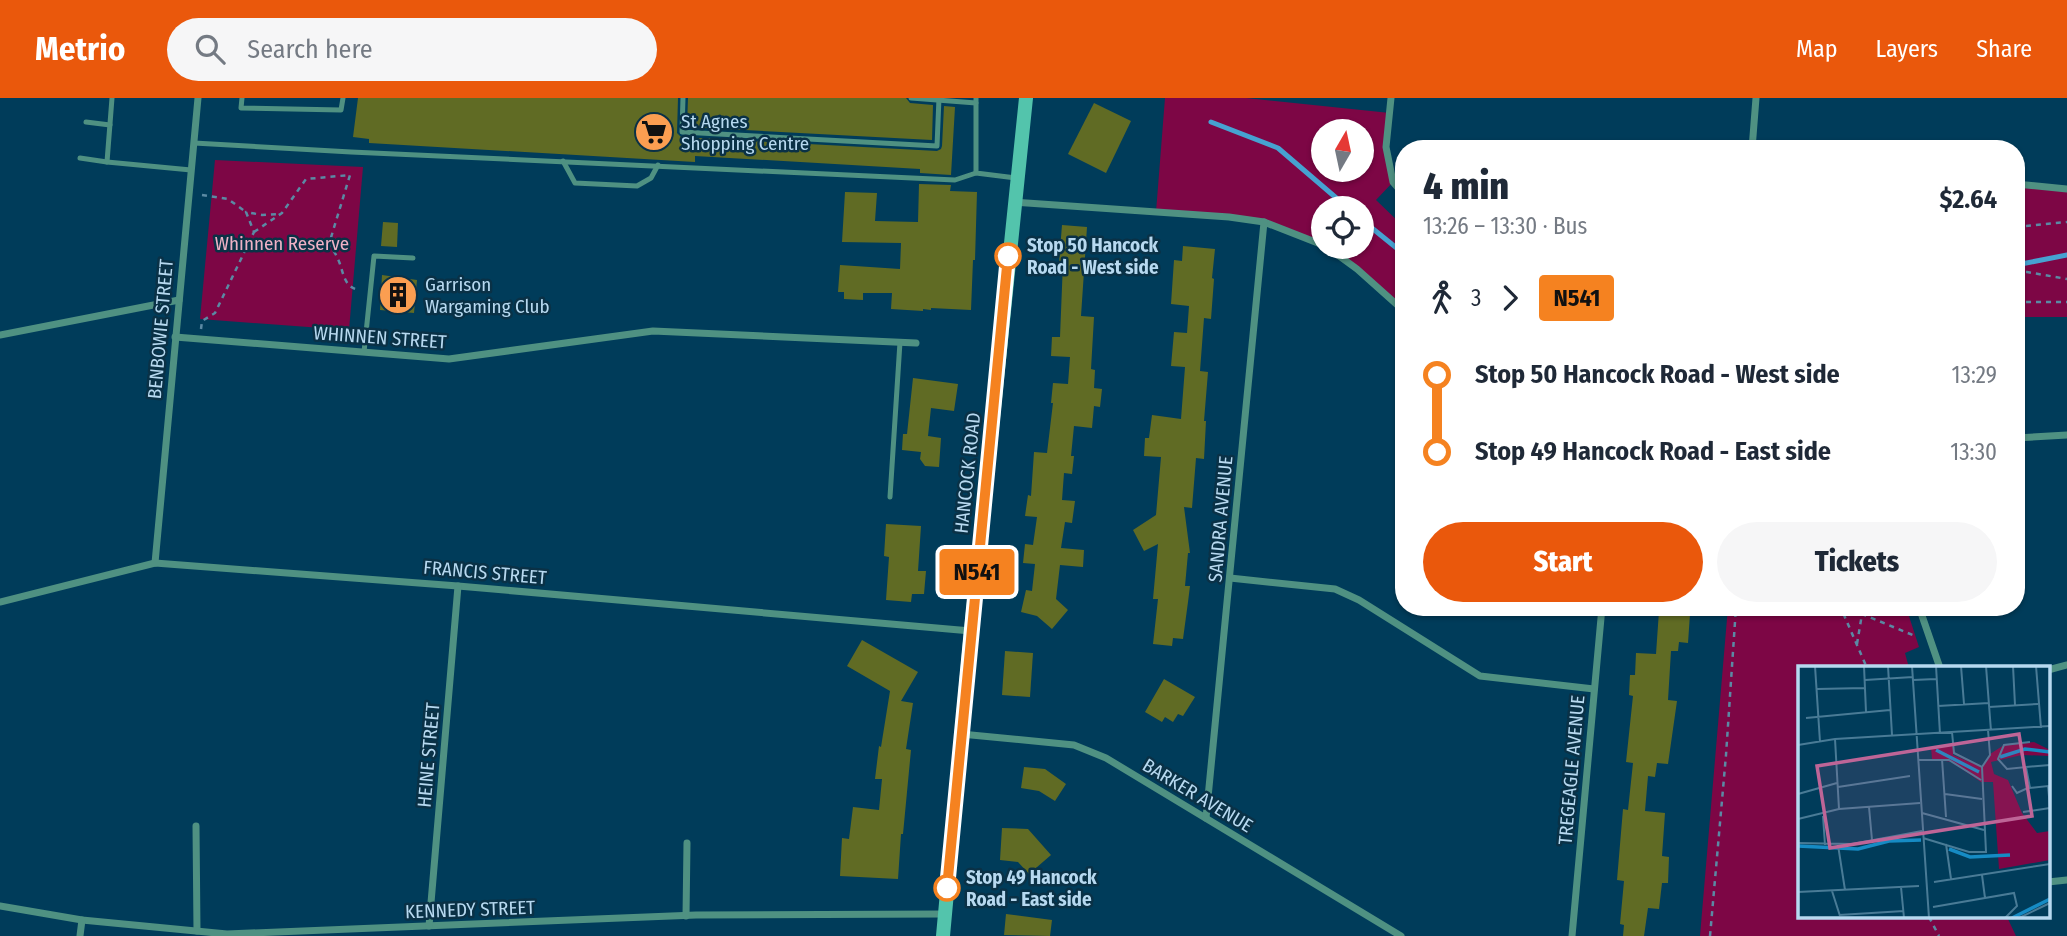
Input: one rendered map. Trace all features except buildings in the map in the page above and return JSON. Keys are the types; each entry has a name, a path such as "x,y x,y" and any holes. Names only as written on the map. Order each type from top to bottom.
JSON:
{"main road":[{"name":"HANCOCK ROAD","path":"943,936 971,631 1026,98"}],"street":[{"name":"BENBOWIE STREET","path":"155,563 198,98"},
{"path":"1391,98 1386,148 1395,184"},
{"path":"1753,140 1756,98"},
{"path":"2025,185 2067,189"},
{"path":"1014,202 1229,217 1264,222 1311,240"},
{"name":"SANDRA AVENUE","path":"1206,818 1264,222"},
{"path":"1343,259 1395,303"},
{"path":"0,335 179,300"},
{"name":"WHINNEN STREET","path":"175,337 449,359 653,331 916,343"},
{"path":"2025,437 2067,435"},
{"name":"FRANCIS STREET","path":"0,602 155,563 458,586 971,631"},
{"path":"1230,578 1335,589 1359,600 1480,676 1594,689"},
{"name":"HEINE STREET","path":"429,926 458,586"},
{"name":"TREGEAGLE AVENUE","path":"1572,936 1601,616"},
{"path":"1922,616 1939,666"},
{"path":"2050,669 2067,665"},
{"name":"BARKER AVENUE","path":"961,734 1074,745 1106,758 1401,936"},
{"path":"196,826 197,931"},
{"path":"686,916 687,843"},
{"name":"KENNEDY STREET","path":"0,906 82,920 227,934 686,916 944,914"},
{"path":"80,936 82,920"}],"lane":[{"path":"107,162 112,98"},
{"path":"242,98 241,108 341,110 344,98"},
{"path":"683,98 682,132 937,146 939,99"},
{"path":"911,98 976,100 976,173"},
{"path":"86,122 110,125"},
{"path":"194,143 955,180 976,173 1017,178"},
{"path":"80,158 191,170"},
{"path":"563,161 575,183 636,186 651,178 657,165"},
{"path":"364,352 374,256 413,258"},
{"path":"890,497 900,342"}],"path":[{"path":"200,339 202,321 215,313 254,232 282,213 306,179 350,176 329,244 339,260 346,282 354,289 370,291"},
{"path":"189,193 228,198 246,212 262,215 282,213"},
{"path":"246,212 254,232"},
{"path":"2025,226 2067,222"},
{"path":"2025,272 2067,279"},
{"path":"2025,302 2067,302"},
{"path":"1710,936 1735,616"},
{"path":"1844,616 1866,666"},
{"path":"1857,644 1862,616"},
{"path":"1867,616 1920,638 1928,635"},
{"path":"1930,918 1940,936"}],"green space":[{"path":"1165,98 1246,98 1390,113 1386,147 1393,182 1376,200 1395,218 1395,304 1341,259 1374,259 1374,196 1311,196 1311,240 1264,222 1156,212"},
{"name":"Whinnen Reserve","path":"215,160 363,167 349,330 200,319"},
{"path":"2025,185 2067,189 2067,317 2025,317"},
{"path":"1727,616 1909,616 1919,647 1905,653 1908,666 1798,666 1798,918 2007,918 2016,936 1700,936"}],"waterway":[{"path":"1211,122 1278,148 1334,196"},
{"path":"1374,230 1395,247"},
{"path":"2025,263 2067,255"}],"bus line":[{"name":"N541","path":"947,888 1008,256"}],"place":[{"name":"St Agnes Shopping Centre","path":"654,132"},
{"name":"Stop 50 Hancock Road - West side","path":"1008,256"},
{"name":"Garrison Wargaming Club","path":"398,295"},
{"name":"Stop 49 Hancock Road - East side","path":"947,888"}]}
